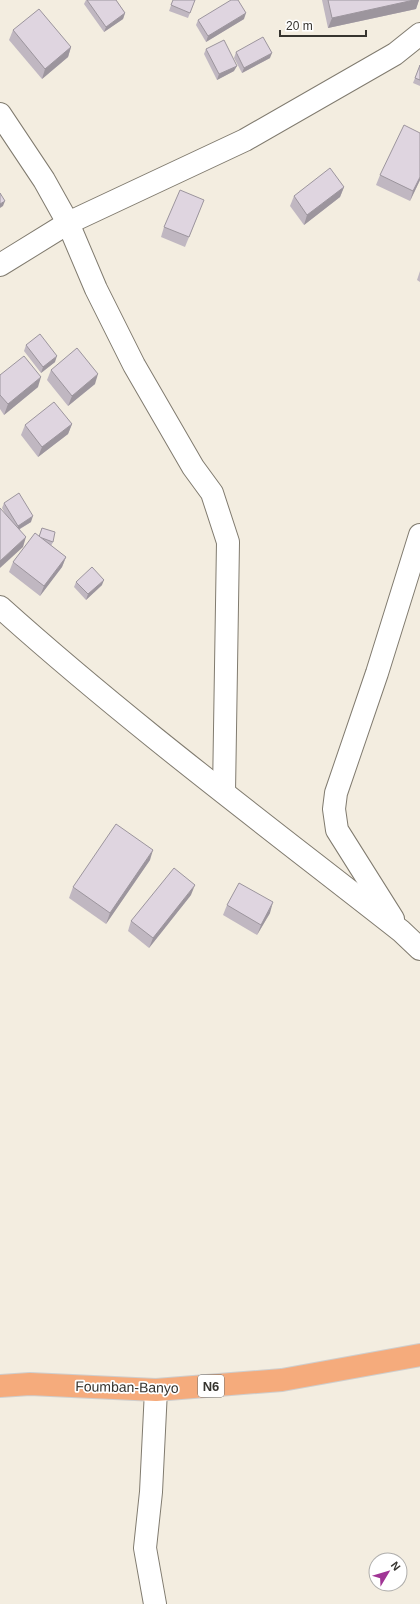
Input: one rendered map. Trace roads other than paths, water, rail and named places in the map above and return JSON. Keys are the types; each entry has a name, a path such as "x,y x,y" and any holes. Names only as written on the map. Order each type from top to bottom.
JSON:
{"highway":[{"name":"Foumban-Banyo","path":"0,1386 30,1384 156,1390 282,1380 420,1355"}],"street":[{"path":"0,265 68,223 245,140 395,54 420,34"},
{"path":"0,114 44,180 68,223 96,289 134,365 193,467 212,493 228,542 224,792"},
{"path":"401,931 337,830 334,809 336,792 377,673 420,535"},
{"path":"0,607 41,644 108,700 401,931 420,949"},
{"path":"155,1604 145,1548 151,1492 156,1390"}]}
